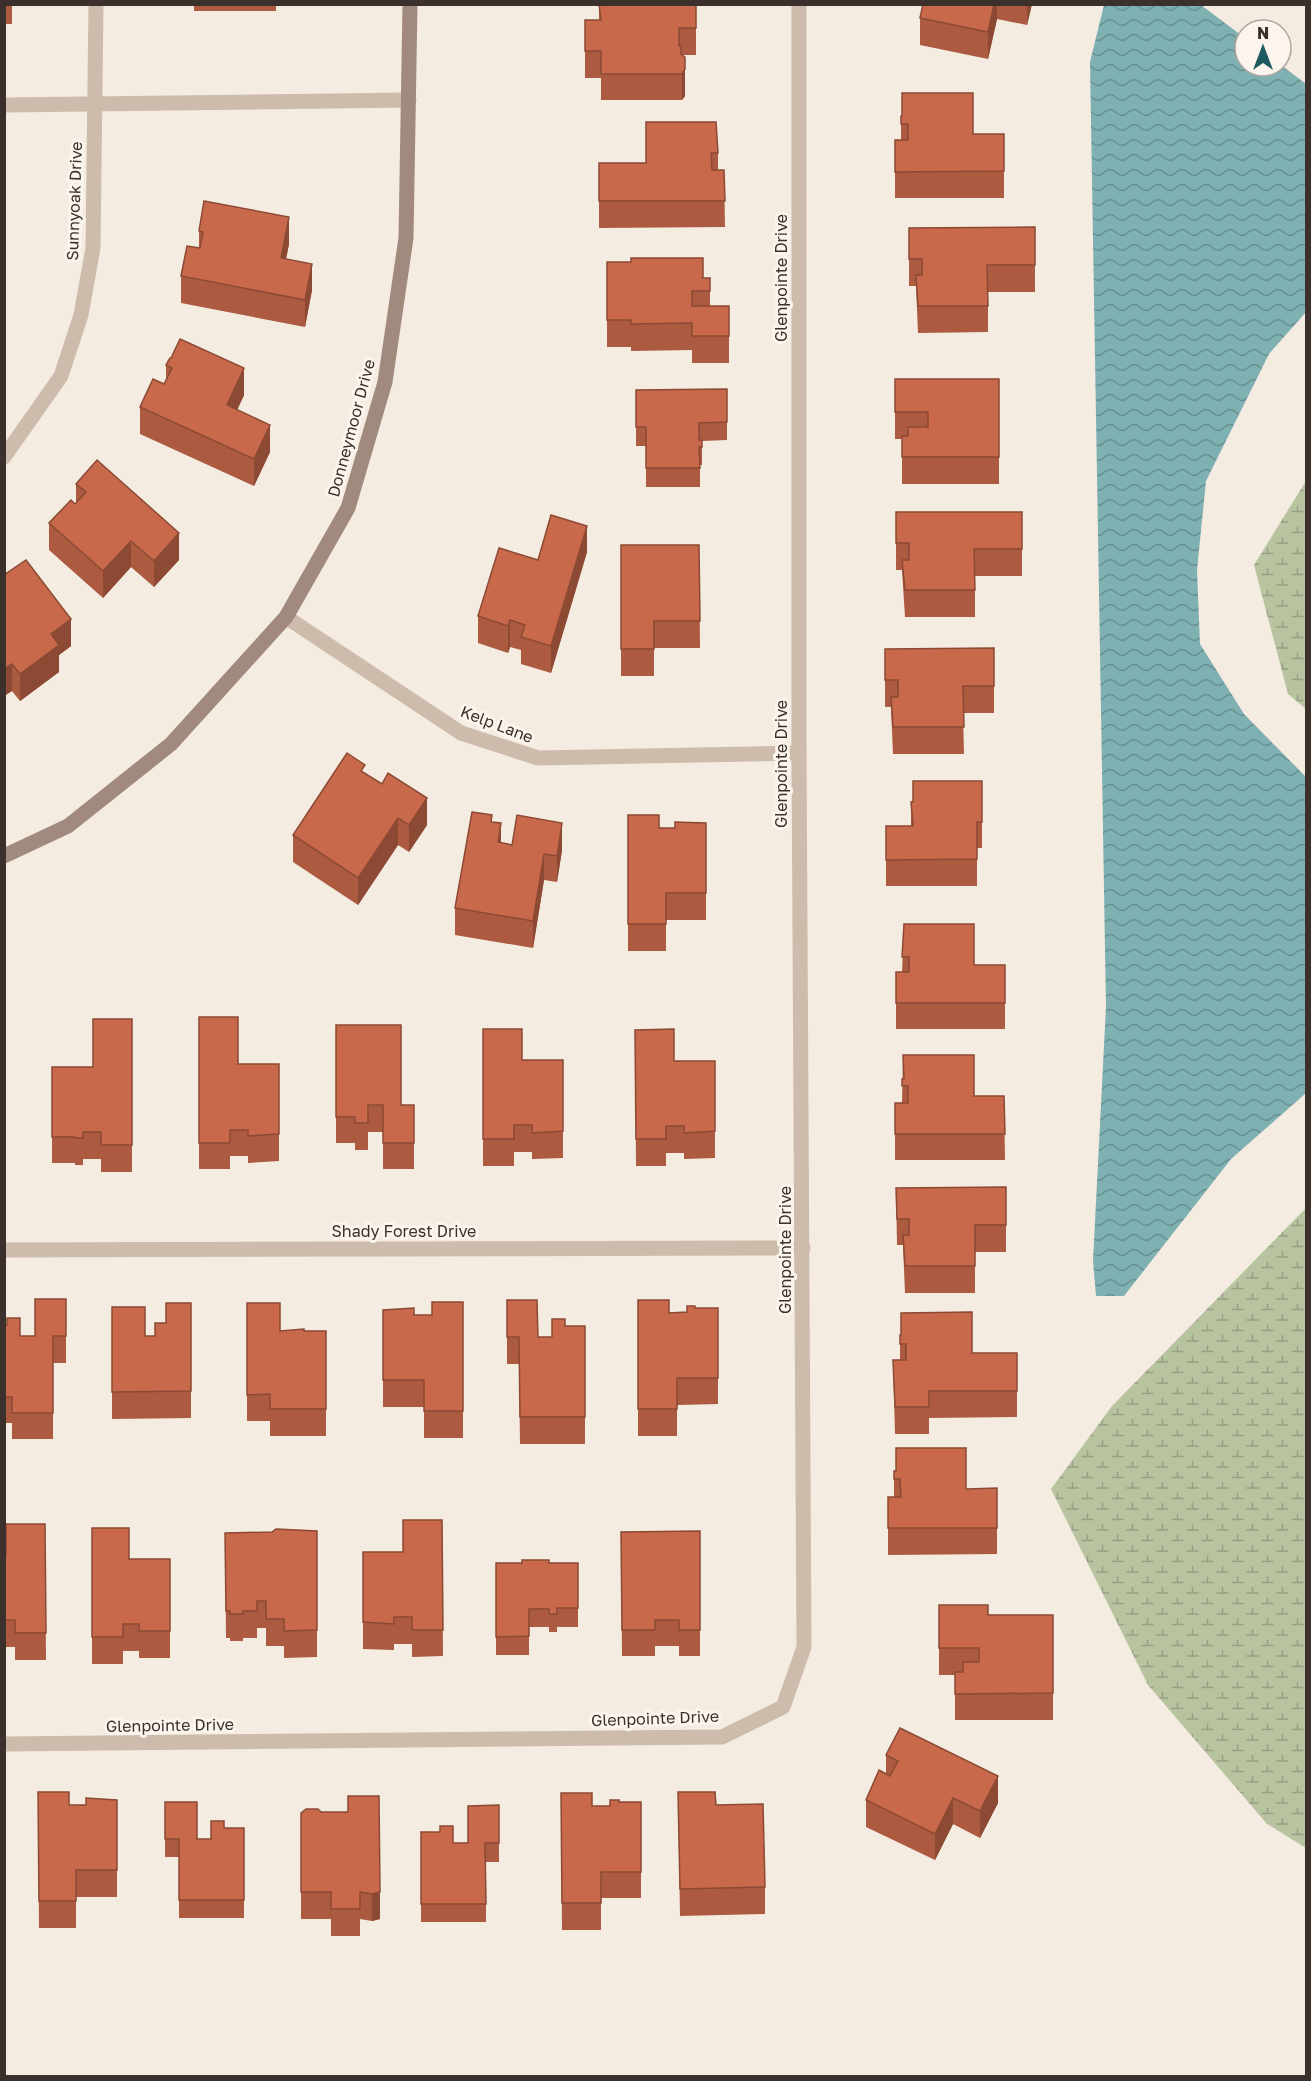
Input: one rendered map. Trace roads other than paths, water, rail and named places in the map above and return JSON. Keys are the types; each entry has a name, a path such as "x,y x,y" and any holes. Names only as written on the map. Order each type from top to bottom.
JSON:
{"street":[{"name":"Sunnyoak Drive","path":"4,458 61,376 81,315 93,248 96,4"},
{"name":"Donneymoor Drive","path":"4,856 68,826 171,744 286,617 348,508 385,382 406,238 410,4"},
{"name":"Glenpointe Drive","path":"4,1744 722,1737 783,1707 804,1647 799,753 799,4"},
{"path":"4,105 409,100"},
{"name":"Kelp Lane","path":"286,617 461,733 538,758 799,753"},
{"name":"Shady Forest Drive","path":"4,1250 803,1248"}],"water":[{"path":"1104,5 1201,5 1233,29 1233,78 1293,78 1293,74 1306,84 1306,312 1269,354 1206,481 1197,570 1200,644 1244,714 1306,777 1306,1093 1231,1159 1124,1296 1096,1296 1093,1261 1106,1007 1090,62"}]}
